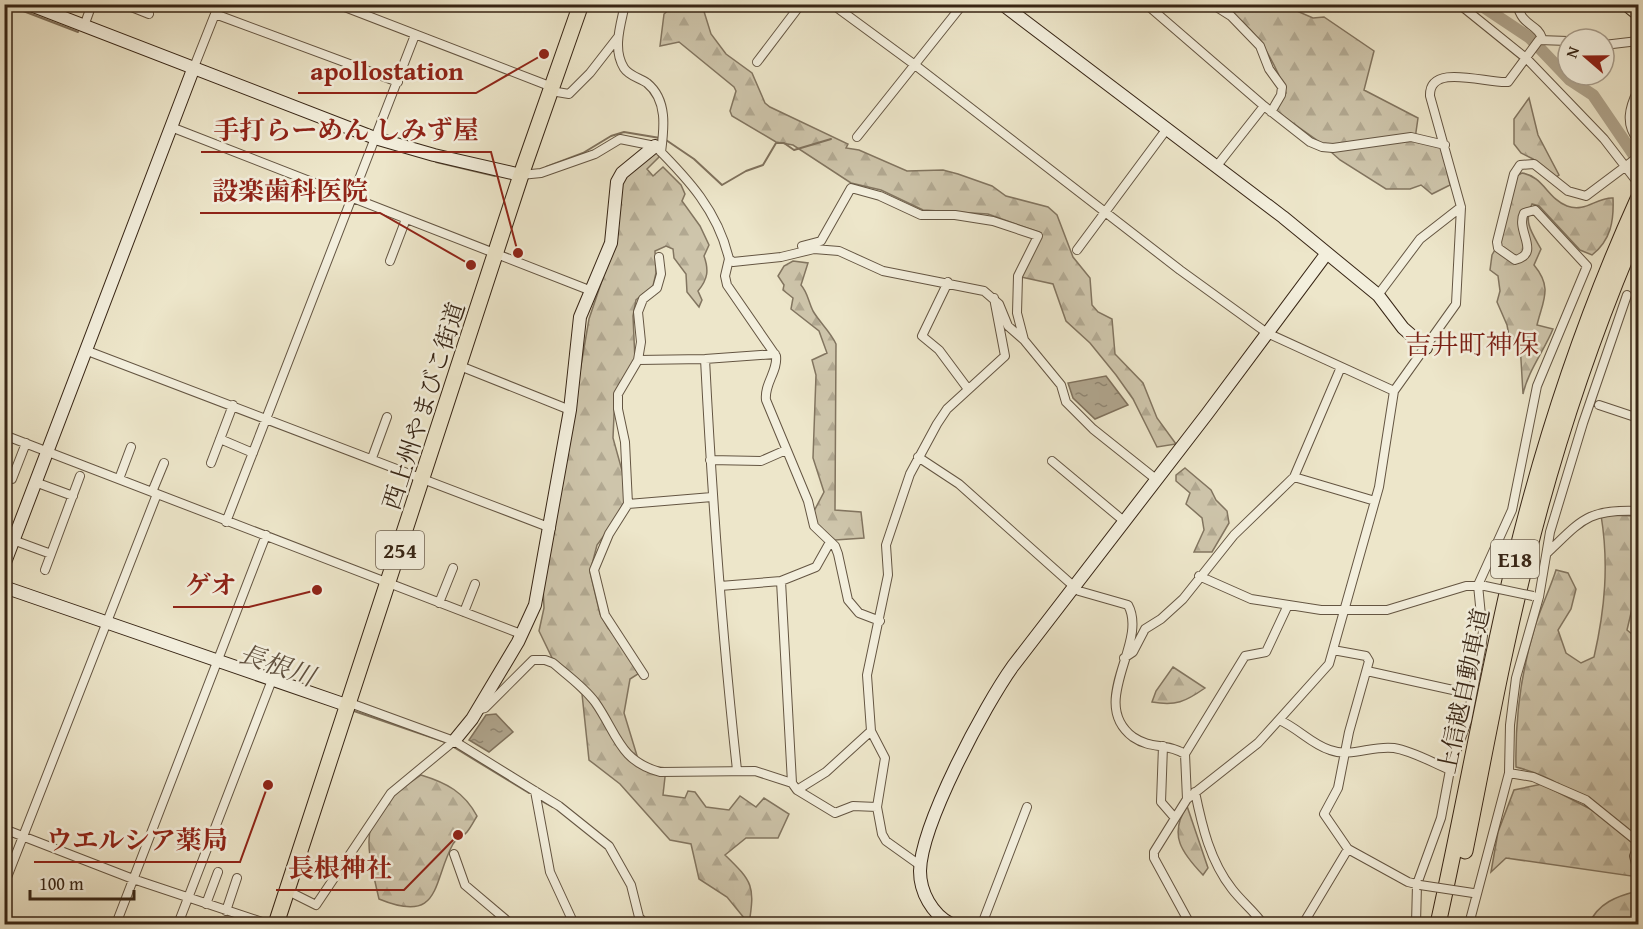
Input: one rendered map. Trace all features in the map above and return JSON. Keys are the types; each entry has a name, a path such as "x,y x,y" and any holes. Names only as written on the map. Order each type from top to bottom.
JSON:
{"highway":[{"name":"西上州やまびこ街道","path":"276,924 350,705 522,175 581,4"},
{"name":"上信越自動車道","path":"1438,924 1505,601 1537,475 1592,313 1637,202"},
{"name":"上信越自動車道","path":"1449,924 1509,633 1537,519 1584,368 1638,228"}],"main road":[{"path":"1627,4 1638,13"}],"street":[{"path":"28,4 375,138 434,155 522,175 541,173 595,154 620,139 658,149 694,185 708,204 729,259 727,285 775,354 777,362 765,392 808,501 814,526 838,554 848,600 852,607 880,621"},
{"path":"84,26 92,4"},
{"path":"124,4 150,15"},
{"path":"337,4 551,89 569,94 590,73 618,37"},
{"path":"288,891 316,905 391,793 454,741 477,710 535,605 551,528 570,410 578,330 590,290 611,243 617,182 622,172 658,149 664,127 662,106 653,89 624,69 618,37 625,4"},
{"path":"757,62 801,4"},
{"path":"832,4 915,65 1180,270 1268,333 1394,391"},
{"path":"857,137 963,4"},
{"path":"1002,4 1327,253 1378,295 1403,327 1426,348"},
{"path":"1146,4 1267,109 1310,142 1322,147 1412,137 1445,145"},
{"path":"1212,4 1231,16 1260,46 1269,69 1282,87 1281,95 1216,166"},
{"path":"1459,4 1527,58 1604,138 1638,183"},
{"path":"1517,4 1522,20 1540,32 1542,38"},
{"path":"5,560 215,14 398,82"},
{"path":"226,522 416,35"},
{"path":"1190,924 1153,855 1187,799 1258,743 1325,669 1345,610 1375,501 1394,391 1405,372 1426,348 1456,304 1461,207 1430,96 1434,82 1448,77 1505,83 1542,38"},
{"path":"1542,38 1556,40"},
{"path":"1616,44 1638,41"},
{"path":"1638,90 1631,104 1629,118 1631,131 1638,140"},
{"path":"171,128 590,290"},
{"path":"1077,250 1104,211 1167,130"},
{"path":"1416,924 1418,884 1441,818 1450,770 1467,722 1483,636 1482,585 1512,510 1537,386 1587,266 1535,210 1524,213 1520,220 1520,226 1528,242 1527,251 1521,258 1515,260 1498,248 1497,242 1514,174 1520,165 1534,164 1568,191 1586,196 1638,158"},
{"path":"781,257 791,249 820,241 851,188 880,196 921,215 955,215 993,221 1038,236 1018,276 1017,314 1024,340"},
{"path":"1378,295 1420,239 1461,207"},
{"path":"390,261 406,219"},
{"path":"729,259 733,262 745,262 827,248 883,271 948,282 984,291 999,304 1008,326 1024,340 1061,385 1066,402 1093,429 1157,480"},
{"path":"951,924 940,916 928,902 922,885 923,850 941,801 989,704 1009,672 1157,480 1327,253"},
{"path":"644,675 605,615 594,570 609,534 628,504 625,442 618,409 618,394 638,360 641,342 638,312 644,299 657,288 661,274 659,257"},
{"path":"948,282 922,336 939,350 968,389"},
{"path":"1469,924 1475,894 1509,773 1510,725 1516,678 1558,501 1627,295"},
{"path":"921,866 886,841 882,834 877,807 885,758 871,731 867,675 888,575 888,538 918,457 937,424 968,389 1005,356 994,298"},
{"path":"85,350 551,528"},
{"path":"638,360 705,359 775,354"},
{"path":"705,359 712,497 737,770"},
{"path":"460,366 570,410"},
{"path":"1124,658 1133,652 1144,629 1161,619 1183,599 1199,576 1216,559 1234,535 1294,477 1341,367"},
{"path":"211,463 233,405"},
{"path":"1599,405 1638,418"},
{"path":"372,458 387,417"},
{"path":"4,435 521,634"},
{"path":"220,439 253,453"},
{"path":"4,479 12,479 26,443"},
{"path":"119,479 131,447"},
{"path":"710,460 761,461 786,450"},
{"path":"918,457 959,484 1075,586 1085,593 1107,596 1128,604 1133,624 1116,693 1116,706 1122,725 1136,739 1147,744 1172,746 1185,754"},
{"path":"1052,461 1125,522"},
{"path":"4,885 107,623 164,463"},
{"path":"45,570 80,476"},
{"path":"1294,477 1375,501"},
{"path":"35,482 73,496"},
{"path":"628,504 712,497"},
{"path":"1547,553 1590,515 1600,512 1638,511"},
{"path":"116,924 266,535"},
{"path":"13,540 51,554"},
{"path":"720,586 781,581 816,567 830,542"},
{"path":"439,603 453,567"},
{"path":"1199,576 1244,597 1321,610 1387,610 1482,585 1536,596"},
{"path":"781,581 794,786"},
{"path":"464,612 475,584"},
{"path":"4,587 454,741 535,790 609,846 632,885 639,917 645,924"},
{"path":"1187,799 1185,754 1245,656 1266,652 1288,605"},
{"path":"1333,650 1366,656 1369,661 1344,753 1338,788 1324,814 1348,849 1418,884 1475,894"},
{"path":"477,710 485,708 533,660 545,660 553,663 594,700 624,753 636,763 660,772 755,771 794,786 835,813 853,806 877,807"},
{"path":"1367,671 1471,694"},
{"path":"178,924 272,680"},
{"path":"1279,720 1295,727 1318,745 1344,753 1394,748 1450,770"},
{"path":"794,786 826,772 871,731"},
{"path":"1162,746 1161,802 1174,817"},
{"path":"1509,773 1533,777 1586,800 1638,844 1634,856 1638,872"},
{"path":"535,790 550,872 574,924"},
{"path":"1195,792 1213,860 1233,891 1252,908 1263,924"},
{"path":"982,924 1027,807"},
{"path":"4,830 134,879 268,924"},
{"path":"1303,924 1348,849"},
{"path":"454,854 465,885 511,924"},
{"path":"206,904 218,872"},
{"path":"226,911 237,878"}],"green space":[{"path":"674,5 702,5 711,34 726,54 752,73 765,103 770,107 848,144 846,148 859,150 907,171 943,170 992,186 1006,196 1048,207 1057,215 1073,257 1090,278 1092,305 1098,312 1112,319 1115,354 1143,383 1157,418 1176,444 1157,447 1133,399 1116,375 1090,343 1066,321 1053,284 1021,277 1041,233 988,214 923,210 881,190 851,183 793,145 776,142 732,116 730,111 736,91 734,87 679,42 660,46 664,14"},
{"path":"1220,5 1283,5 1313,18 1324,17 1374,51 1364,90 1418,118 1415,139 1442,147 1450,185 1432,194 1421,185 1410,189 1386,189 1340,160 1321,143 1276,111 1286,93 1275,67 1252,32 1243,22"},
{"path":"1529,98 1538,135 1559,175 1555,178 1533,159 1521,153 1514,144 1514,119"},
{"path":"657,152 659,157 647,169 653,176 663,167 681,185 685,194 682,201 700,226 709,245 704,256 707,274 698,291 702,300 699,307 687,292 686,274 674,258 673,249 666,246 655,251 656,273 653,286 636,300 633,316 635,360 615,393 613,438 626,485 625,500 614,522 597,545 590,572 600,614 608,628 626,649 638,674 630,679 624,713 638,759 648,766 666,768 663,795 685,798 688,791 695,792 706,807 729,810 740,796 756,807 764,798 789,814 778,838 746,838 725,855 750,885 752,901 749,924 727,897 699,879 691,844 670,840 620,784 589,760 582,694 556,666 539,631 544,608 543,587 589,319 615,242 620,183 627,172"},
{"path":"1522,173 1535,178 1560,203 1573,208 1613,198 1610,230 1603,243 1592,255 1580,250 1539,206 1532,204 1529,210 1528,216 1532,232 1541,249 1534,265 1540,273 1545,288 1537,325 1553,329 1523,394 1520,343 1510,341 1507,325 1497,302 1500,291 1498,276 1490,270 1492,255 1500,241 1516,176"},
{"path":"793,261 808,263 801,285 813,311 836,344 835,510 861,512 864,538 835,540 818,526 813,513 824,492 813,458 816,375 812,360 827,353 819,331 791,309 793,298 783,290 784,285 778,276 784,266"},
{"path":"1185,468 1211,490 1216,500 1227,511 1229,523 1212,552 1194,552 1204,530 1202,518 1186,504 1190,493 1176,481 1176,475"},
{"path":"1601,515 1638,516 1638,596 1635,596 1627,630 1638,639 1638,877 1506,858 1491,872 1498,832 1514,790 1542,784 1600,814 1561,785 1541,775 1516,767 1516,749 1518,713 1526,661 1535,626 1556,570 1568,573 1576,589 1571,609 1558,630 1566,653 1581,663 1594,657 1605,586 1605,551"},
{"path":"1173,667 1205,688 1180,702 1152,702 1156,691"},
{"path":"421,775 454,789 477,816 467,832 453,844 432,895 425,903 414,907 399,906 379,899 370,857 371,827 376,815 386,803"},
{"path":"1187,806 1208,868 1203,875 1184,851 1178,835 1181,816"},
{"path":"1638,891 1638,924 1589,924 1603,906 1623,895"}],"water":[{"path":"1106,376 1128,405 1095,419 1073,398 1068,383"},
{"path":"496,714 513,732 489,752 469,740 486,715"}],"waterway":[{"path":"5,4 78,32"},
{"path":"1479,4 1530,38 1570,80 1593,95 1638,161"},
{"path":"546,167 583,153 611,136 624,132 660,138"},
{"path":"666,140 694,159 722,185 746,171 763,165 776,143 784,143 794,150 831,139"},
{"path":"436,162 495,176"},
{"name":"長根川","path":"351,710 448,743"},
{"name":"長根川","path":"452,746 529,793"},
{"name":"長根川","path":"542,801 553,807"}],"place":[{"name":"apollostation","path":"544,54"},
{"name":"手打らーめん しみず屋","path":"518,253"},
{"name":"設楽歯科医院","path":"471,265"},
{"name":"ゲオ","path":"317,590"},
{"name":"ウエルシア薬局","path":"268,785"},
{"name":"長根神社","path":"458,835"}],"district":[{"name":"吉井町神保","path":"1472,345"}]}
